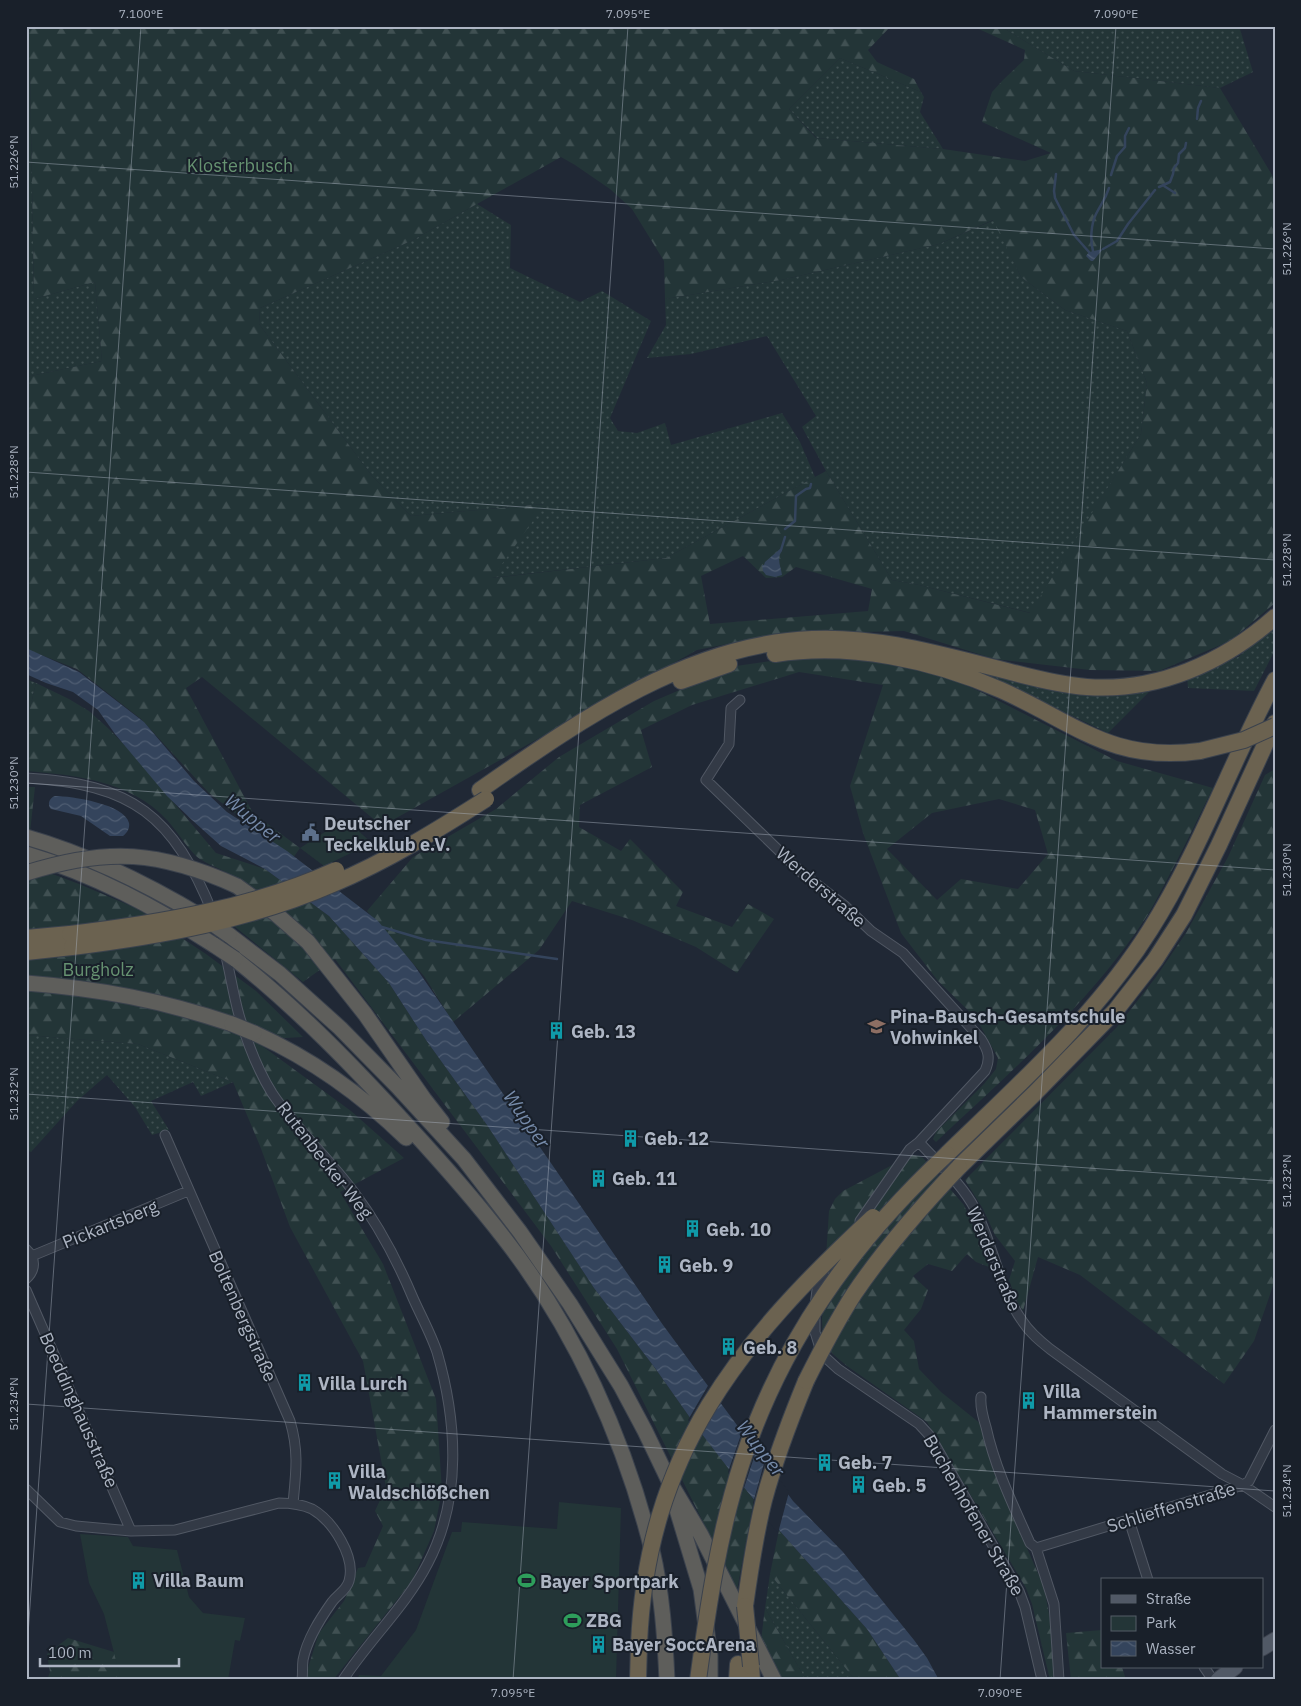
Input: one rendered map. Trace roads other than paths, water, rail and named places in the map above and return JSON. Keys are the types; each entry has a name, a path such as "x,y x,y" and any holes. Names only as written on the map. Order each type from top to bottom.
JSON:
{"highway":[{"path":"26,952 71,941 198,926 266,908 332,885 421,840 483,794 625,709 679,682 712,669 760,657 811,651 868,653 936,660 1054,682 1104,688 1138,685 1163,680 1187,672 1218,658 1244,642 1275,617"},
{"path":"936,660 971,678 1003,691 1079,731 1116,746 1159,753 1200,751 1237,742 1275,724"},
{"path":"698,1680 714,1570 742,1462 771,1388 807,1321 830,1286 875,1228 928,1171 1062,1041 1103,994 1149,932 1203,835 1275,680"},
{"path":"745,1672 745,1606 752,1555 764,1501 777,1457 806,1381 837,1322 873,1267 918,1210 1116,1010 1155,960 1184,915 1275,724"},
{"path":"26,837 68,851 158,891 229,935 280,974 340,1028 397,1086 464,1159 520,1232 570,1304 621,1386 669,1481 701,1536 774,1680"},
{"path":"26,854 76,870 110,885 162,912 235,959 298,1013 374,1089 451,1174 504,1238 556,1314 586,1368 618,1440 636,1494 652,1552 661,1603 668,1680"},
{"path":"26,873 76,860 102,856 127,856 183,864 237,886 276,914 308,942 342,983 424,1099 457,1139 464,1159"},
{"path":"26,938 71,941"},
{"path":"26,983 102,990 182,1008 232,1024 299,1055 348,1087 380,1113 410,1142 491,1232 528,1281 550,1315 598,1398"},
{"path":"638,1680 644,1587 657,1523 675,1471 705,1410 748,1346 805,1283 883,1207 928,1171"},
{"path":"669,1481 700,1589 710,1656 710,1680"}],"main road":[{"path":"1264,1647 1275,1640"},
{"path":"1218,1680 1234,1668"}],"street":[{"name":"Werderstraße","path":"740,700 731,708 729,744 706,780 802,874 844,905 871,931 903,953 981,1039 989,1051 985,1071 919,1142 963,1191 974,1208 994,1252 1009,1298 1022,1322 1034,1336 1050,1349 1222,1474 1275,1507"},
{"name":"Rutenbecker Weg","path":"26,778 82,784 114,794 144,810 161,824 173,838 196,876 224,943 239,1014 258,1066 272,1092 293,1120 334,1167 368,1212 394,1256 436,1350 448,1403 453,1439 448,1511 441,1534 415,1585 343,1680"},
{"name":"Boltenbergstraße","path":"165,1135 292,1429 297,1452 293,1503"},
{"name":"Buchenhofener Straße","path":"919,1142 910,1149 818,1282 815,1306 816,1332 819,1345 826,1358 838,1369 919,1424 930,1436 1019,1591 1025,1607 1042,1680"},
{"name":"Pickartsberg","path":"26,1280 32,1274 34,1268 29,1252 188,1191"},
{"name":"Boeddinghausstraße","path":"26,1290 132,1531"},
{"path":"981,1397 991,1449 1000,1477 1030,1543 1036,1548 1054,1604 1059,1680"},
{"name":"Schlieffenstraße","path":"1036,1548 1242,1485 1249,1481 1275,1430"},
{"path":"26,1489 60,1522 76,1526 132,1531 175,1530 279,1503 293,1503 317,1512 332,1526 343,1543 350,1572 349,1582 344,1591 334,1599 318,1624 303,1660 302,1680"},
{"path":"1129,1520 1147,1578"},
{"path":"1205,1668 1213,1680"}],"water":[{"path":"1103,249 1093,261 1086,256 1089,252"},
{"path":"780,549 782,551 779,560 782,575 775,577 766,575 762,565"},
{"path":"26,648 79,672 144,722 194,781 227,812 287,851 378,921 414,965 663,1325 793,1501 843,1552 914,1640 939,1680 901,1680 867,1629 779,1530 728,1468 594,1288 487,1125 426,1040 389,983 329,916 265,869 221,846 192,820 167,796 115,734 98,710 73,692 26,674"},
{"path":"55,796 96,802 108,806 125,816 129,823 128,830 123,836 110,836 81,816 51,809 49,802"}],"waterway":[{"path":"1197,119 1201,101"},
{"path":"1111,175 1117,156 1125,147 1125,136 1129,128"},
{"path":"1159,187 1170,182 1174,168 1178,163 1179,154 1185,148 1186,143"},
{"path":"1056,174 1055,198 1074,235 1089,252"},
{"path":"1164,186 1175,193"},
{"path":"1093,251 1091,237 1093,222 1109,188"},
{"path":"1103,249 1117,241 1155,190"},
{"path":"785,529 795,521 796,496 810,488 811,484"},
{"path":"781,550 785,537"},
{"path":"382,927 426,940 557,959"}],"place":[{"name":"Deutscher Teckelklub e.V.","path":"310,833"},
{"name":"Pina-Bausch-Gesamtschule Vohwinkel","path":"876,1026"},
{"name":"Geb. 13","path":"557,1031"},
{"name":"Geb. 12","path":"630,1138"},
{"name":"Geb. 11","path":"598,1178"},
{"name":"Geb. 10","path":"692,1229"},
{"name":"Geb. 9","path":"665,1265"},
{"name":"Geb. 8","path":"729,1347"},
{"name":"Villa Lurch","path":"304,1383"},
{"name":"Villa Hammerstein","path":"1029,1401"},
{"name":"Geb. 7","path":"824,1462"},
{"name":"Villa Waldschlößchen","path":"334,1481"},
{"name":"Geb. 5","path":"858,1485"},
{"name":"Villa Baum","path":"139,1580"},
{"name":"Bayer Sportpark","path":"526,1581"},
{"name":"ZBG","path":"572,1620"},
{"name":"Bayer SoccArena","path":"598,1644"}],"park label":[{"name":"Klosterbusch","path":"240,165"},
{"name":"Burgholz","path":"98,969"}],"water label":[{"name":"Wupper","path":"253,818"},
{"name":"Wupper","path":"527,1119"},
{"name":"Wupper","path":"761,1448"}]}
